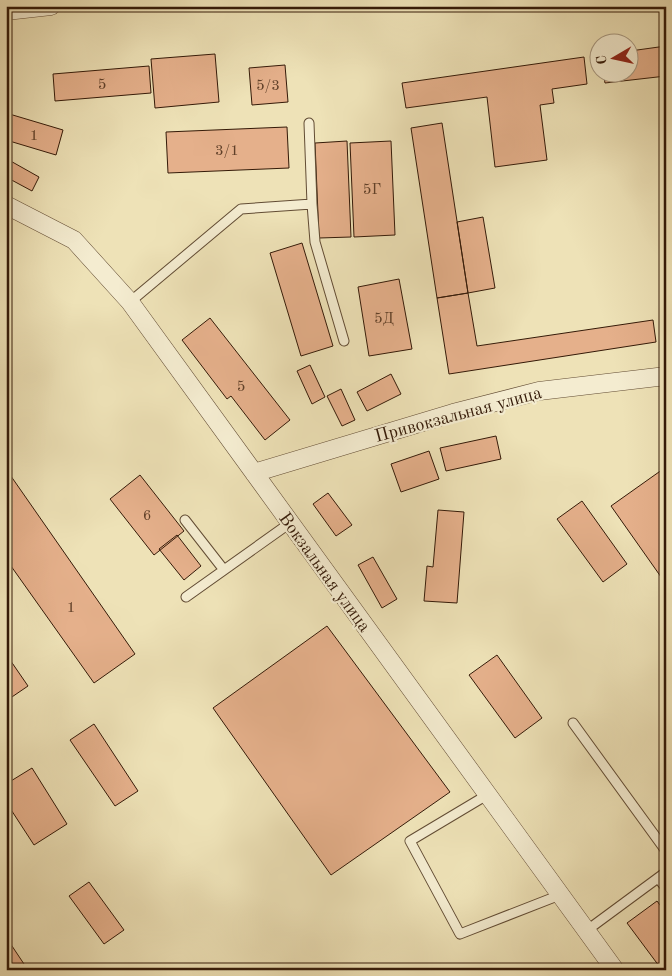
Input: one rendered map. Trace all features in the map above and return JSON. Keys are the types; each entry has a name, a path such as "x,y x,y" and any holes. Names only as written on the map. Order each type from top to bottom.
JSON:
{"street":[{"path":"6,11 51,6"},
{"name":"Вокзальная улица","path":"6,205 74,240 130,302 615,970"},
{"name":"Привокзальная улица","path":"254,473 453,413 538,391 666,376"}],"lane":[{"path":"309,123 315,242 344,341"},
{"path":"130,302 240,209 312,204"},
{"path":"185,520 224,570"},
{"path":"186,597 290,523"},
{"path":"573,723 666,851"},
{"path":"487,795 410,842 460,934 560,895"},
{"path":"586,931 662,875 666,888"}],"building":[{"path":"379,6 405,6 379,8"},
{"path":"666,46 666,76 640,79 640,50"},
{"path":"215,54 219,102 155,108 151,59"},
{"path":"584,57 587,84 552,89 554,103 540,105 547,160 495,167 487,97 406,108 402,83"},
{"path":"285,65 288,102 252,105 249,68"},
{"path":"149,66 151,93 55,101 53,74"},
{"path":"6,113 63,130 56,155 6,140"},
{"path":"442,123 468,293 437,298 411,128"},
{"path":"287,127 289,168 168,173 166,132"},
{"path":"347,141 351,237 319,238 315,143"},
{"path":"391,141 395,235 354,237 350,143"},
{"path":"7,159 39,177 32,191 6,177"},
{"path":"483,217 495,288 468,293 457,222"},
{"path":"302,243 333,346 301,356 270,253"},
{"path":"399,279 412,349 369,356 358,287"},
{"path":"468,293 477,346 653,320 656,342 449,374 437,298"},
{"path":"210,318 290,420 265,440 231,396 227,399 182,340"},
{"path":"310,365 325,397 312,404 297,371"},
{"path":"391,374 401,394 367,411 357,392"},
{"path":"341,389 355,420 342,426 327,396"},
{"path":"496,436 501,459 446,471 440,448"},
{"path":"429,451 439,479 401,492 391,464"},
{"path":"666,467 666,584 611,506"},
{"path":"6,469 135,654 94,683 6,559"},
{"path":"140,475 184,531 154,555 110,499"},
{"path":"328,493 352,525 336,536 313,504"},
{"path":"582,501 627,564 603,582 557,519"},
{"path":"438,510 464,512 457,603 424,601 427,566 433,567"},
{"path":"177,535 201,566 184,580 159,549"},
{"path":"373,557 397,599 382,608 358,565"},
{"path":"327,626 450,792 331,875 213,708"},
{"path":"6,654 28,686 6,701"},
{"path":"497,655 542,718 515,738 469,675"},
{"path":"94,724 138,791 115,806 70,740"},
{"path":"32,768 67,824 34,845 6,802 6,784"},
{"path":"89,882 124,930 104,944 69,896"},
{"path":"657,901 666,913 666,970 662,970 627,923"},
{"path":"6,937 28,970 6,970"}]}
